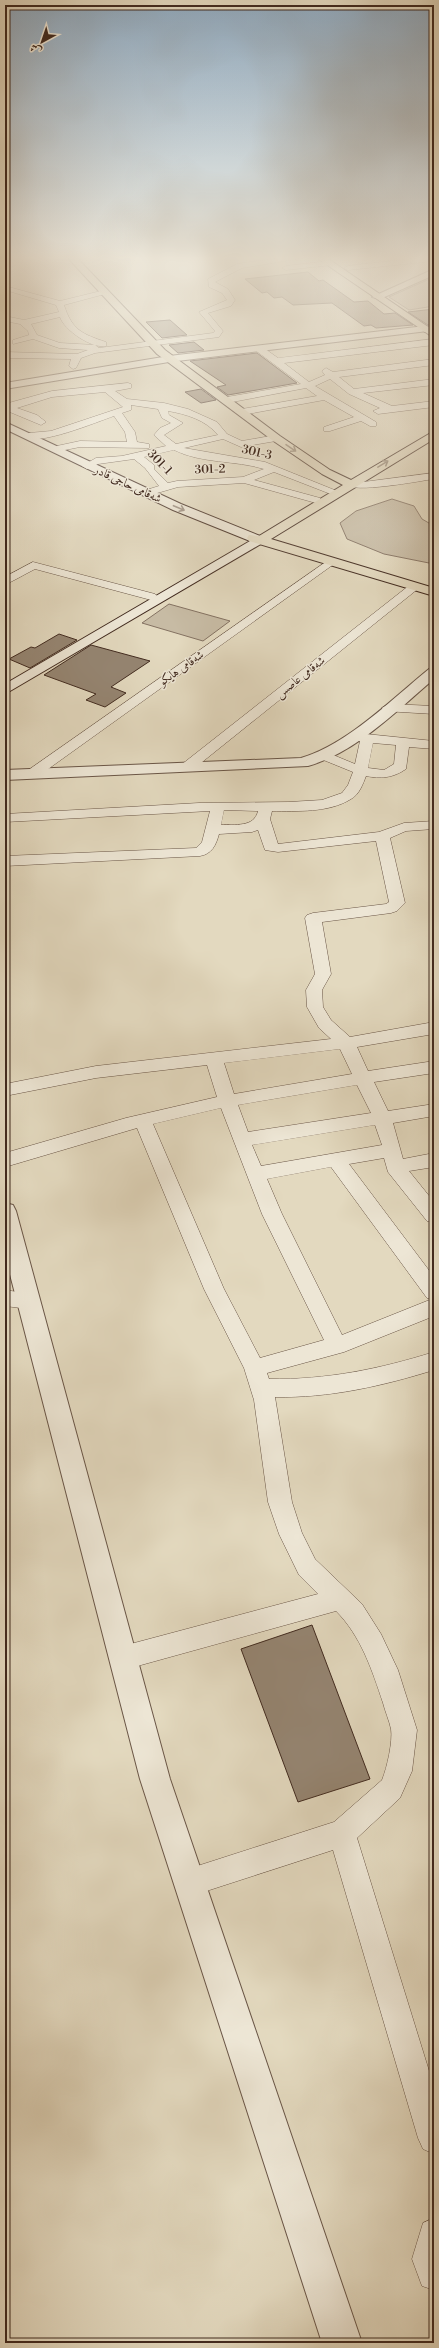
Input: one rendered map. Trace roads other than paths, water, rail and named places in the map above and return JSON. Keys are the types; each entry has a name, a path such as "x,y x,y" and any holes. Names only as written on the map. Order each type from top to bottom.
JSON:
{"main road":[{"path":"181,368 227,400 276,438 348,484"},
{"path":"259,539 348,484 434,434"},
{"path":"259,539 316,500 348,484"},
{"path":"259,539 330,562 434,592"},
{"path":"259,539 434,587"}],"street":[{"path":"5,386 117,368"},
{"path":"287,368 325,397 373,424"},
{"path":"320,368 352,392 390,409"},
{"path":"227,400 310,385 331,375 391,368"},
{"path":"364,371 387,388"},
{"path":"65,376 81,391"},
{"path":"352,392 434,382"},
{"path":"7,408 21,402 81,391 108,390 128,386"},
{"path":"373,389 405,409 434,415"},
{"path":"29,436 52,434 128,408 124,401 108,390"},
{"path":"242,412 325,397"},
{"path":"124,401 164,406 185,411 214,424 224,436 241,444 276,438"},
{"path":"327,429 390,409 405,409 434,404"},
{"path":"164,406 163,409 165,416 178,423 163,430 159,435 170,445"},
{"path":"7,408 34,417 41,422"},
{"path":"117,413 130,432 131,440 134,444"},
{"name":"شەقامی حاجی قادر","path":"5,425 87,466 147,493 259,539"},
{"path":"55,449 80,444 114,446 134,444 142,446 170,445 224,436"},
{"path":"87,466 96,461 136,456 170,445"},
{"name":"301-3","path":"170,445 194,454 250,462 274,469 332,491"},
{"name":"301-1","path":"136,456 150,467 149,469 153,475 166,486"},
{"name":"301-2","path":"147,493 166,486 197,482 244,480 274,469"},
{"path":"348,484 363,486 434,476"},
{"path":"244,480 316,500"},
{"path":"5,681 151,596 259,539"},
{"path":"5,690 259,539"},
{"name":"شه‌قامی هایكو","path":"32,774 330,562"},
{"path":"5,582 33,565 151,596"},
{"name":"شه‌قامی عاصس","path":"186,768 415,586"},
{"path":"5,775 302,763 326,756 360,737 389,708 434,672"},
{"path":"389,708 434,710"},
{"path":"360,737 434,745"},
{"path":"5,818 218,807 264,813 334,802 347,796 355,789 360,770 360,737"},
{"path":"326,756 360,770 378,773 398,770 402,766 403,741"},
{"path":"5,861 200,852 209,844 218,807"},
{"path":"212,830 252,828 264,813"},
{"path":"264,813 270,846 278,848 382,836 404,827 434,825"},
{"path":"382,836 397,903 391,908 313,918 323,974 314,990 315,1007 326,1024 346,1043 382,1118 394,1158 433,1214"},
{"path":"5,1090 96,1072 346,1043 434,1028"},
{"path":"213,1058 241,1140 272,1214 337,1346"},
{"path":"5,1160 143,1120 228,1101 434,1067"},
{"path":"241,1140 434,1110"},
{"path":"143,1120 214,1289 258,1378 265,1400 280,1502 291,1534 307,1566 353,1612 372,1642 385,1670 404,1730 399,1771 390,1789 342,1833 188,1883"},
{"path":"256,1174 336,1160 394,1158 434,1160"},
{"path":"336,1160 434,1292"},
{"path":"5,1211 17,1300 123,1658 154,1779 342,2343"},
{"path":"258,1378 434,1307"},
{"path":"258,1378 297,1389 362,1381 434,1361"},
{"path":"123,1658 340,1600"},
{"path":"342,1833 434,2138"}]}
